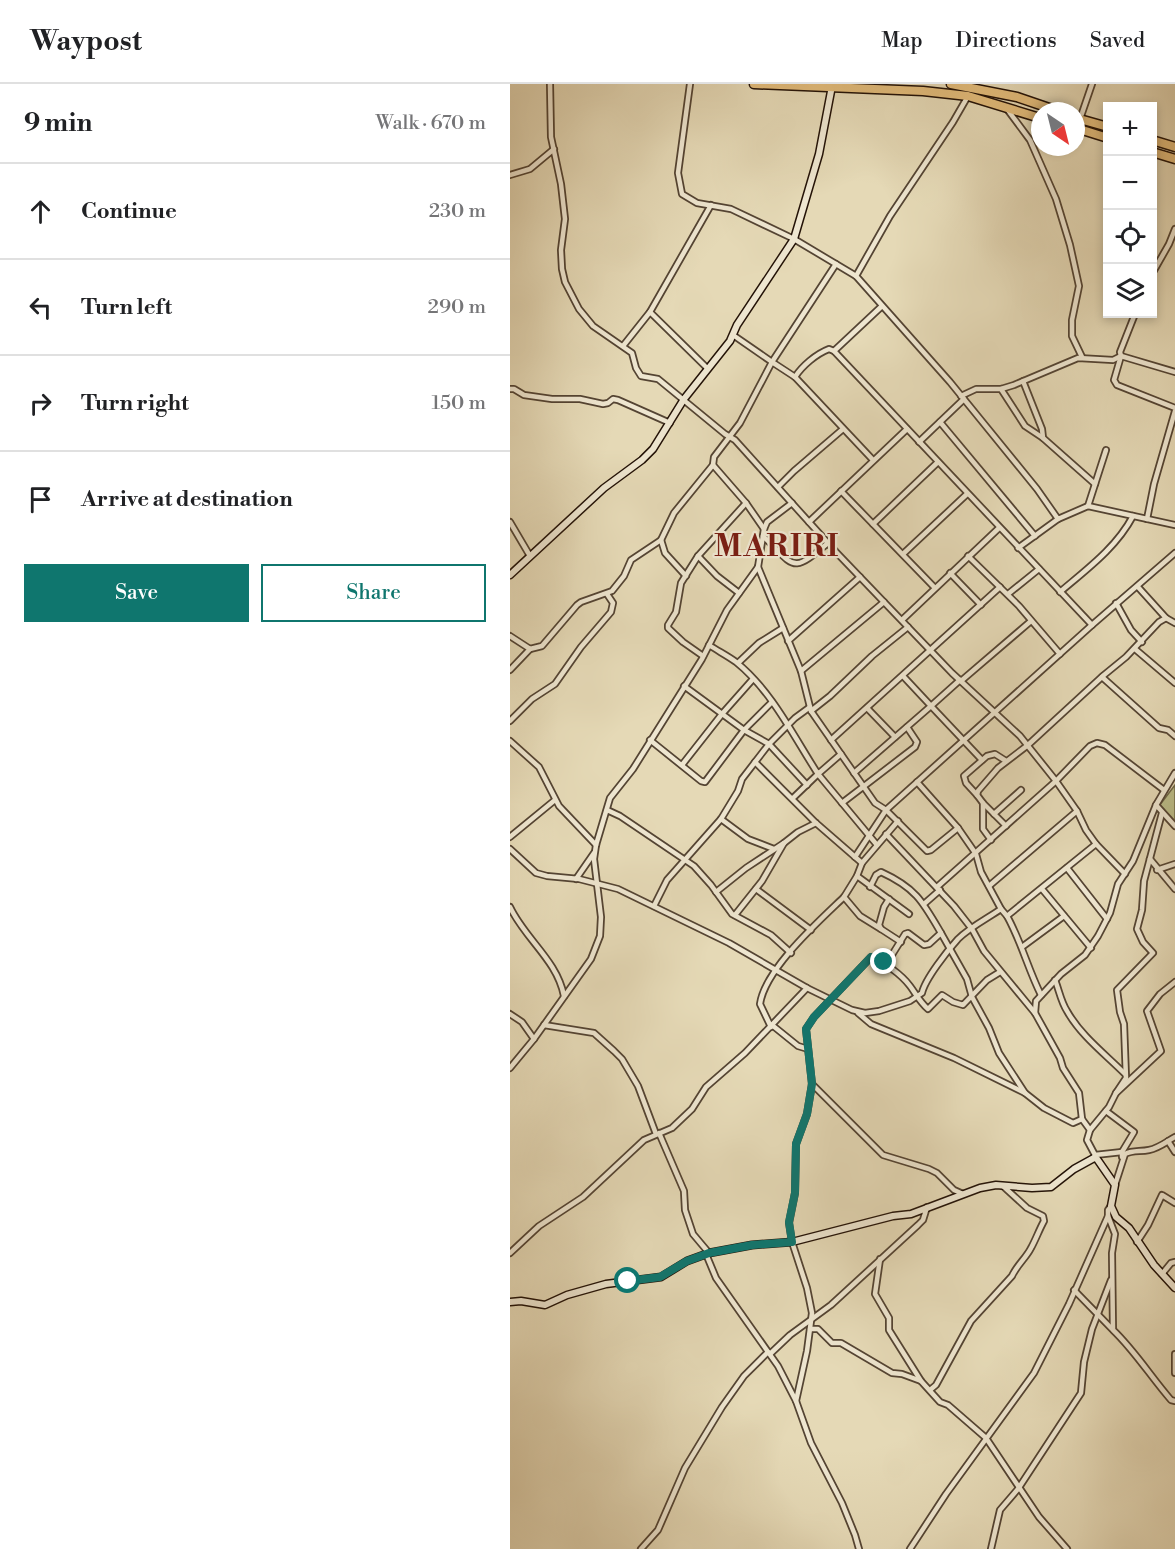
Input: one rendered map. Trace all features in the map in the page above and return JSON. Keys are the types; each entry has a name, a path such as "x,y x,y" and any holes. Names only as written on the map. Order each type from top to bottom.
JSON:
{"highway":[{"path":"754,84 923,90 968,96 1031,115"},
{"path":"951,84 1032,102"},
{"path":"1085,123 1103,126"},
{"path":"1085,126 1103,136"},
{"path":"1157,142 1175,147"},
{"path":"1157,154 1175,159"}],"street":[{"path":"550,84 550,114 565,219 561,269 579,309 593,326 632,353 641,376 658,379 735,440 828,543 931,651 1028,745 1077,811 1096,844 1125,874"},
{"path":"690,84 678,173 682,194 698,203 731,209 794,239 856,276 962,397 1037,489 1058,519"},
{"path":"1085,102 1092,84"},
{"path":"510,574 604,488 653,449 684,399 730,341 737,325 794,239 819,154 832,87"},
{"path":"856,276 890,216 968,96"},
{"path":"1005,107 1030,140 1056,199 1079,286 1072,320 1072,336 1082,357"},
{"path":"510,175 530,169 554,149"},
{"path":"623,346 650,312 711,205"},
{"path":"1157,266 1170,244 1175,229"},
{"path":"510,670 530,649 542,646 581,602 608,594 618,585 635,557 661,540 674,513 713,465 714,457 740,423 772,362 836,264"},
{"path":"834,351 882,306"},
{"path":"650,312 707,368"},
{"path":"1133,318 1120,352 1121,356 1114,380 1117,385 1175,410 1146,519"},
{"path":"733,335 795,377 873,460"},
{"path":"795,377 822,351 829,349 834,351 1092,625"},
{"path":"919,442 962,397 976,389 1001,389 1082,357 1113,360 1121,356"},
{"path":"1121,356 1175,372"},
{"path":"1023,381 1042,429 1043,438"},
{"path":"510,389 524,395 552,399 580,399 603,404 613,399 618,400 670,423"},
{"path":"1001,389 1025,426 1043,438 1095,484"},
{"path":"940,422 1035,536"},
{"path":"778,487 843,429"},
{"path":"809,522 908,429"},
{"path":"1088,506 1106,450"},
{"path":"873,524 938,462"},
{"path":"713,465 746,503 764,529"},
{"path":"841,491 935,588"},
{"path":"903,554 967,494"},
{"path":"703,656 683,642 668,628 668,624 676,612 681,583 698,556 746,503"},
{"path":"510,1068 534,1039 591,958 600,936 602,917 594,853 610,798 633,769 703,656 728,610 758,567 764,529 773,516 792,503"},
{"path":"1018,548 1058,519 1088,506 1175,525"},
{"path":"1060,592 1104,554 1125,531 1133,516"},
{"path":"510,522 530,556"},
{"path":"902,620 999,528"},
{"path":"763,536 788,561 796,565 803,564 828,543"},
{"path":"661,540 665,553 686,576"},
{"path":"855,857 886,810 1116,603 1175,555"},
{"path":"698,556 717,576 740,593"},
{"path":"968,556 1008,594 1060,654"},
{"path":"758,567 801,671 810,709 875,802 898,821 927,852 958,828"},
{"path":"1008,594 1039,569"},
{"path":"950,573 981,605"},
{"path":"788,641 860,577"},
{"path":"831,740 1000,587"},
{"path":"1138,587 1166,618 1175,623"},
{"path":"510,721 532,699 555,684 581,647 611,612 613,603 608,594"},
{"path":"801,671 884,602"},
{"path":"1116,603 1131,630 1142,642"},
{"path":"977,795 978,791 1006,761 1028,745 1135,649 1159,622 1166,618"},
{"path":"855,773 1031,621"},
{"path":"654,906 667,880 721,819 738,791 742,779 770,744 787,726 830,696 872,656 908,627"},
{"path":"738,663 759,643 783,628"},
{"path":"510,636 530,649"},
{"path":"709,645 738,663 753,679 772,702 818,774 877,845"},
{"path":"1135,649 1175,683"},
{"path":"903,676 982,760"},
{"path":"1102,677 1159,728 1168,730 1175,736"},
{"path":"682,765 753,679"},
{"path":"684,686 744,730 770,744 807,785"},
{"path":"650,740 705,782 744,730 772,702"},
{"path":"867,708 895,737"},
{"path":"842,803 915,747 916,738 906,727"},
{"path":"510,741 539,766 555,800 596,845"},
{"path":"924,904 938,888 1056,781 1090,746 1097,743 1104,745 1164,790"},
{"path":"793,798 841,754"},
{"path":"1006,761 995,754 987,756 964,776 966,783 1006,826"},
{"path":"755,762 816,823 862,863"},
{"path":"1035,1014 1036,1001 1041,995 1091,948 1107,919 1119,884 1133,861 1156,805 1175,772"},
{"path":"917,782 958,828 976,854 981,872 1022,946 1041,995"},
{"path":"994,813 1021,790"},
{"path":"510,837 555,800"},
{"path":"983,803 983,829 991,840"},
{"path":"1156,805 1175,826"},
{"path":"607,810 636,827 699,871 735,915 771,935 791,953"},
{"path":"989,886 1077,811"},
{"path":"1115,1185 1087,1140 1090,1130 1106,1111 1126,1078 1124,1024 1117,990 1153,953 1143,942 1137,929 1142,910 1144,881 1162,813"},
{"path":"721,819 748,839 774,849"},
{"path":"808,1049 798,1046 772,1026 760,1004 764,988 776,970 811,930 844,897 862,863 898,821"},
{"path":"716,892 798,832 816,823"},
{"path":"886,834 938,888 972,928 984,951 1035,1014 1057,1051 1063,1068 1079,1093 1082,1119 1090,1130"},
{"path":"735,915 756,889 784,843"},
{"path":"1007,916 1009,912 1096,844"},
{"path":"510,849 536,873 618,889 729,943 807,988 855,1011 871,1024 954,1058 1025,1093 1044,1108 1073,1123 1082,1119"},
{"path":"576,879 594,853"},
{"path":"1149,858 1175,889"},
{"path":"1157,870 1175,864"},
{"path":"1067,868 1107,919"},
{"path":"870,887 876,875 881,872 908,887 924,904 967,979 972,997 989,1028 999,1053 1025,1093"},
{"path":"857,876 909,914"},
{"path":"1042,888 1091,948"},
{"path":"756,889 811,930"},
{"path":"844,897 860,916 901,942"},
{"path":"881,929 880,916 889,899"},
{"path":"510,907 520,925 552,965 561,983 564,996"},
{"path":"855,1011 865,1013 879,1011 922,993 924,986 959,938 1001,909"},
{"path":"1022,946 1064,916"},
{"path":"884,962 890,958 905,934 908,933 924,945 929,944 941,933"},
{"path":"796,1401 812,1320 810,1300 792,1242 789,1222 795,1193 796,1144 807,1114 812,1084 806,1029 871,957 884,962 909,984 916,997 928,1010 942,995 963,1005 987,980 1000,972"},
{"path":"1055,980 1065,1009 1082,1034 1125,1074"},
{"path":"1116,1093 1161,1051 1147,1011 1160,994 1175,982"},
{"path":"510,1253 539,1226 583,1197 633,1148 644,1140 672,1128 692,1109 706,1087 772,1026 807,988"},
{"path":"510,1014 526,1027 534,1039"},
{"path":"526,1027 594,1033 622,1059 638,1086 686,1196 685,1210 693,1234 708,1253 716,1278 769,1353 796,1401 811,1443 842,1503 859,1549"},
{"path":"812,1084 883,1155 929,1168 954,1190 965,1194"},
{"path":"1106,1111 1134,1132 1122,1152 1111,1206 1108,1210 1114,1234 1111,1280 1113,1330"},
{"path":"1122,1159 1131,1151 1156,1148 1175,1137"},
{"path":"1168,1141 1175,1152"},
{"path":"510,1302 521,1301 545,1305 567,1295 598,1286 660,1277 687,1261 708,1253 752,1245 792,1242 910,1214 980,1188 1051,1187 1095,1156 1122,1152"},
{"path":"930,1390 936,1385 971,1321 1012,1276 1031,1249 1044,1221 1043,1216 1027,1208 1003,1186"},
{"path":"1137,1242 1162,1195 1175,1203"},
{"path":"1111,1206 1116,1217 1129,1228 1137,1242 1175,1288"},
{"path":"641,1549 658,1530 685,1467 744,1376 790,1335 812,1320 923,1220 927,1207"},
{"path":"910,1549 946,1494 1011,1406 1038,1365 1108,1216"},
{"path":"880,1259 875,1294 889,1318 889,1330 921,1381 940,1402 948,1405 986,1438 1039,1517 1066,1549"},
{"path":"1162,1274 1171,1263 1175,1262"},
{"path":"991,1549 1000,1510 1019,1486 1081,1393 1084,1362 1097,1314 1111,1280"},
{"path":"1074,1290 1131,1348 1146,1371 1171,1400 1175,1400"},
{"path":"810,1329 818,1329 832,1343 841,1343 892,1373 921,1381"},
{"path":"1175,1354 1175,1373"}],"green space":[{"path":"1175,785 1175,828 1156,810"}],"district":[{"name":"MARIRI","path":"777,547"}],"route":[{"path":"628,1281 660,1277 687,1261 709,1253 752,1245 792,1242 789,1222 795,1193 796,1144 807,1114 812,1084 806,1029 814,1017 867,960 873,957 884,962"}]}
